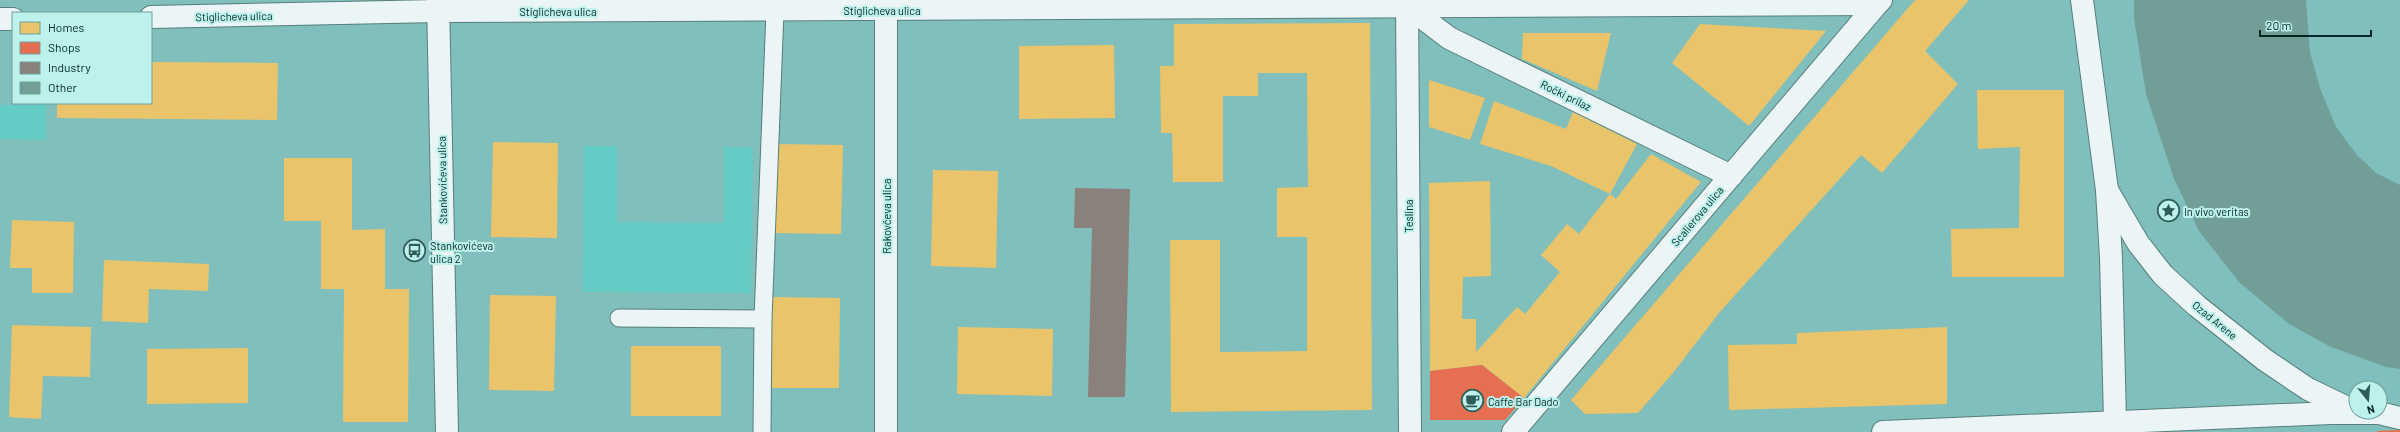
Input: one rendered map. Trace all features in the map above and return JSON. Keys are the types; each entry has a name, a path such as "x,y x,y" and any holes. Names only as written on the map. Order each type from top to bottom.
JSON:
{"street":[{"name":"Ozad Arene","path":"2082,0 2107,190 2111,258 2115,421"},
{"name":"Stiglicheva ulica","path":"152,17 438,6 775,11 886,5 1879,2"},
{"name":"Scalierova ulica","path":"1513,432 1879,2"},
{"name":"Ročki prilaz","path":"1407,3 1449,38 1731,176"},
{"name":"Teslina","path":"1407,3 1410,432"},
{"name":"Rakovčeva ulica","path":"886,5 886,432"},
{"name":"Stankovićeva ulica","path":"438,6 447,432"},
{"path":"0,19 12,19"},
{"name":"Ozad Arene","path":"2107,190 2138,243 2163,275 2197,306 2265,360 2308,389 2348,408"},
{"name":"Ozad Arene","path":"1883,432 2115,421 2145,426 2348,414"},
{"name":"Ozad Arene","path":"2388,415 2400,418"}],"lane":[{"path":"762,432 763,319 775,11"},
{"path":"619,318 763,319"}],"shaded area":[{"path":"0,105 46,105 46,140 0,139"},
{"path":"584,146 617,146 617,222 724,223 724,147 753,147 751,293 583,292"}],"building: Homes":[{"path":"1915,0 1969,0 1925,51 1958,84 1882,173 1861,155 1719,313 1673,373 1638,413 1585,414 1571,400"},
{"path":"1370,23 1372,410 1171,412 1170,240 1220,240 1220,352 1307,351 1307,237 1277,237 1277,188 1308,187 1307,73 1258,73 1258,96 1223,96 1223,182 1173,182 1172,133 1161,133 1160,66 1174,66 1174,24"},
{"path":"1700,24 1826,31 1749,126 1672,63"},
{"path":"1523,33 1611,33 1597,91 1522,59"},
{"path":"1114,45 1115,118 1019,119 1019,46"},
{"path":"152,62 278,63 277,120 57,118 57,104 152,104"},
{"path":"1429,80 1485,98 1470,140 1429,127"},
{"path":"1977,90 2064,90 2064,277 1952,277 1951,229 2019,228 2020,147 1978,149"},
{"path":"1494,101 1566,129 1573,112 1637,144 1610,194 1551,166 1480,144"},
{"path":"493,142 558,143 557,238 491,237"},
{"path":"775,144 843,145 841,234 773,233"},
{"path":"1651,154 1701,182 1524,398 1482,365 1430,371 1429,183 1490,181 1491,276 1463,277 1462,319 1476,319 1476,352 1517,307 1525,314 1560,272 1541,255 1567,224 1579,234 1610,194 1616,199"},
{"path":"284,158 352,158 352,230 385,229 385,289 409,289 408,422 343,422 344,289 321,289 321,221 284,221"},
{"path":"933,170 998,171 996,268 931,266"},
{"path":"12,220 74,222 73,293 32,293 32,268 10,268"},
{"path":"104,260 209,264 208,291 149,289 148,323 102,321"},
{"path":"490,295 556,296 554,391 489,390"},
{"path":"772,297 840,298 839,388 771,388"},
{"path":"12,325 91,327 90,377 43,376 41,419 9,417"},
{"path":"958,327 1053,329 1052,396 957,394"},
{"path":"1947,327 1947,404 1729,410 1728,345 1797,344 1797,333"},
{"path":"631,346 721,346 721,416 631,416"},
{"path":"248,348 248,403 147,404 147,349"}],"building: Shops":[{"path":"1482,365 1524,398 1505,420 1430,420 1430,371"},
{"path":"2400,430 2400,432 2377,432 2377,431"}],"building: Industry":[{"path":"1075,188 1130,189 1125,397 1088,397 1092,228 1074,228"}],"building: Other":[{"path":"2134,0 2306,0 2310,52 2320,88 2336,127 2357,155 2376,173 2400,185 2400,369 2386,367 2331,347 2289,324 2239,282 2199,231 2174,179 2146,94 2134,18"}],"place":[{"name":"In vivo veritas","path":"2168,211"},
{"name":"Stankovićeva ulica 2","path":"415,251"},
{"name":"Caffe Bar Dado","path":"1473,401"}]}
